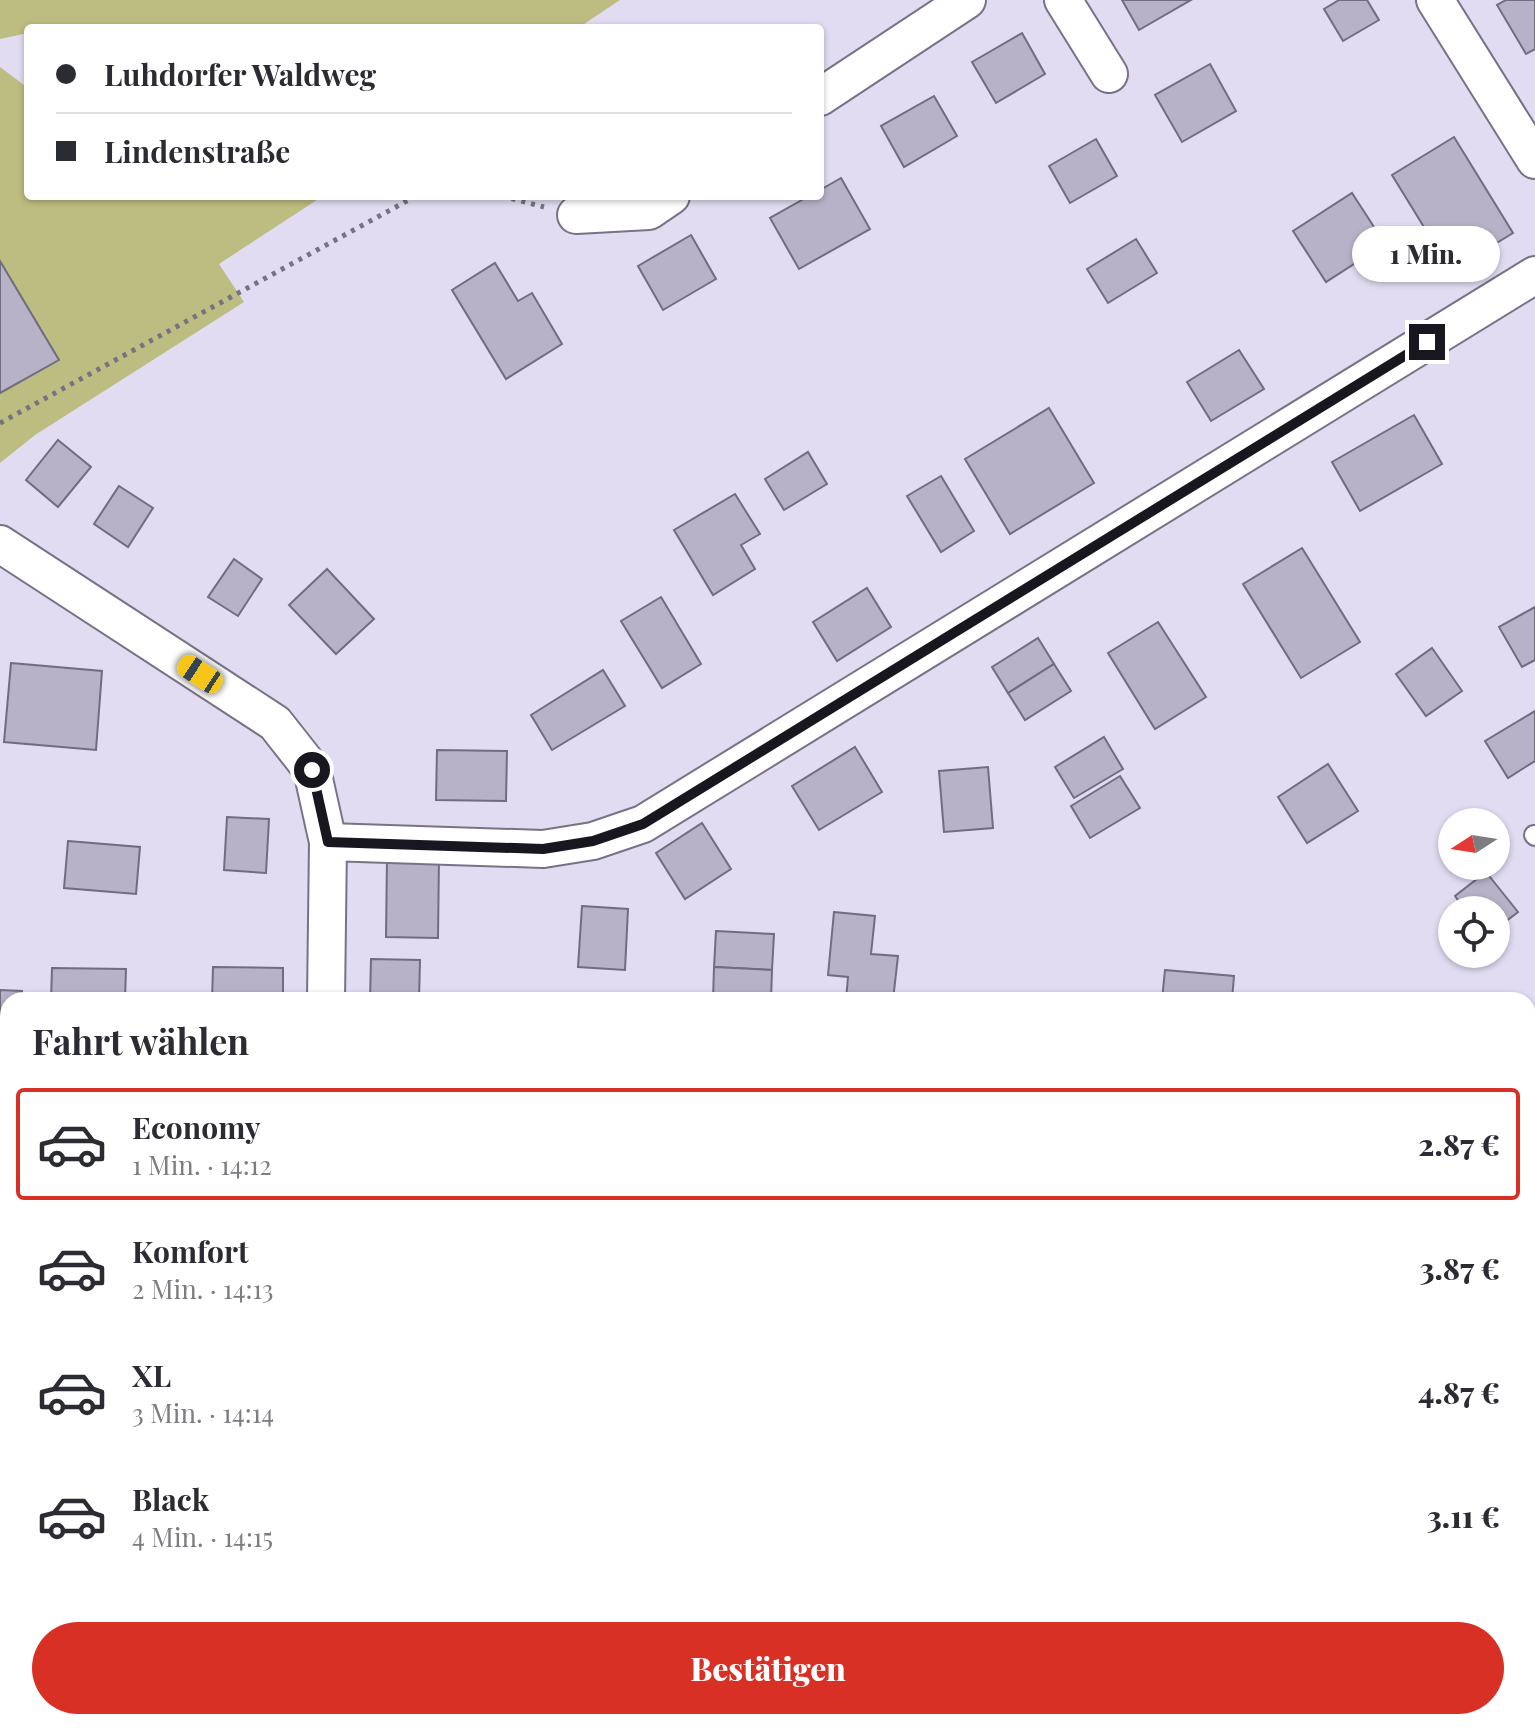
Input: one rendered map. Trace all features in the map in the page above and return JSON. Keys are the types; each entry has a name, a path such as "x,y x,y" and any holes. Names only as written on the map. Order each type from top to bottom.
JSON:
{"street":[{"path":"824,94 967,0"},
{"path":"1063,0 1109,74"},
{"path":"1435,0 1535,160"},
{"path":"576,215 649,211 665,200"},
{"path":"328,842 543,849 593,841 643,824 1535,275"},
{"path":"0,544 275,723 312,770 328,842 326,992"}],"path":[{"path":"0,423 409,200"},
{"path":"518,200 576,215"}],"green space":[{"path":"0,0 620,0 584,24 24,24 24,34 0,39"},
{"path":"0,67 24,85 24,200 317,200 219,264 244,302 35,435 0,463"}],"building":[{"path":"1122,0 1191,0 1139,30"},
{"path":"1339,0 1367,0 1379,20 1343,41 1324,9"},
{"path":"1506,0 1535,0 1535,49 1526,54 1497,5"},
{"path":"1022,33 1045,74 996,103 972,62"},
{"path":"1210,64 1236,111 1182,142 1155,95"},
{"path":"934,96 957,136 904,167 881,126"},
{"path":"1454,137 1513,233 1451,271 1392,175"},
{"path":"1096,139 1117,176 1070,203 1049,166"},
{"path":"841,178 870,229 799,269 770,218 802,200 824,200 824,188"},
{"path":"1352,193 1385,244 1326,282 1293,231"},
{"path":"691,235 716,279 663,310 638,266"},
{"path":"1136,239 1157,273 1108,303 1087,269"},
{"path":"0,261 59,360 0,393"},
{"path":"495,263 518,301 532,293 562,344 506,379 452,290"},
{"path":"1239,350 1264,389 1211,421 1187,382"},
{"path":"1049,408 1094,483 1010,534 965,459"},
{"path":"1414,415 1442,464 1360,511 1332,462"},
{"path":"58,440 91,467 58,507 26,480"},
{"path":"808,452 827,484 784,510 765,479"},
{"path":"941,476 974,531 941,552 907,496"},
{"path":"119,486 153,508 128,547 94,524"},
{"path":"735,494 760,534 741,545 755,569 713,595 674,530"},
{"path":"1302,548 1360,642 1301,678 1243,584"},
{"path":"234,559 262,579 238,616 208,597"},
{"path":"327,569 374,619 336,654 289,605"},
{"path":"867,588 891,627 837,661 813,622"},
{"path":"661,597 701,664 662,688 621,621"},
{"path":"1535,607 1535,660 1522,667 1499,627"},
{"path":"1158,622 1206,697 1155,729 1108,653"},
{"path":"1038,638 1054,664 1008,693 992,667"},
{"path":"1432,648 1462,691 1426,716 1396,674"},
{"path":"11,663 102,671 96,750 4,742"},
{"path":"1054,664 1071,691 1025,720 1008,693"},
{"path":"603,670 625,706 552,750 531,715"},
{"path":"1535,711 1535,761 1508,778 1485,741"},
{"path":"1104,737 1123,769 1074,798 1055,767"},
{"path":"855,747 882,792 819,830 792,786"},
{"path":"437,750 507,751 506,801 436,800"},
{"path":"1328,764 1358,811 1307,843 1278,797"},
{"path":"988,767 993,828 944,832 939,771"},
{"path":"1120,776 1140,808 1090,838 1071,806"},
{"path":"227,817 269,819 266,873 224,870"},
{"path":"702,823 731,869 685,899 656,853"},
{"path":"68,841 140,847 136,894 64,888"},
{"path":"387,857 439,857 438,938 386,937"},
{"path":"1476,880 1492,880 1505,896 1455,896"},
{"path":"1510,902 1518,912 1510,918"},
{"path":"582,906 628,909 625,970 578,967"},
{"path":"834,912 875,916 871,954 898,956 894,992 847,992 848,977 828,975"},
{"path":"716,931 774,934 772,970 714,967"},
{"path":"371,959 420,960 419,992 370,992"},
{"path":"213,967 283,968 283,992 212,992"},
{"path":"714,967 772,970 771,992 713,992"},
{"path":"52,968 126,969 125,992 51,992"},
{"path":"1165,970 1234,976 1233,992 1163,992"}],"route":[{"path":"312,770 328,842 543,849 593,841 643,824 1427,342"}]}
